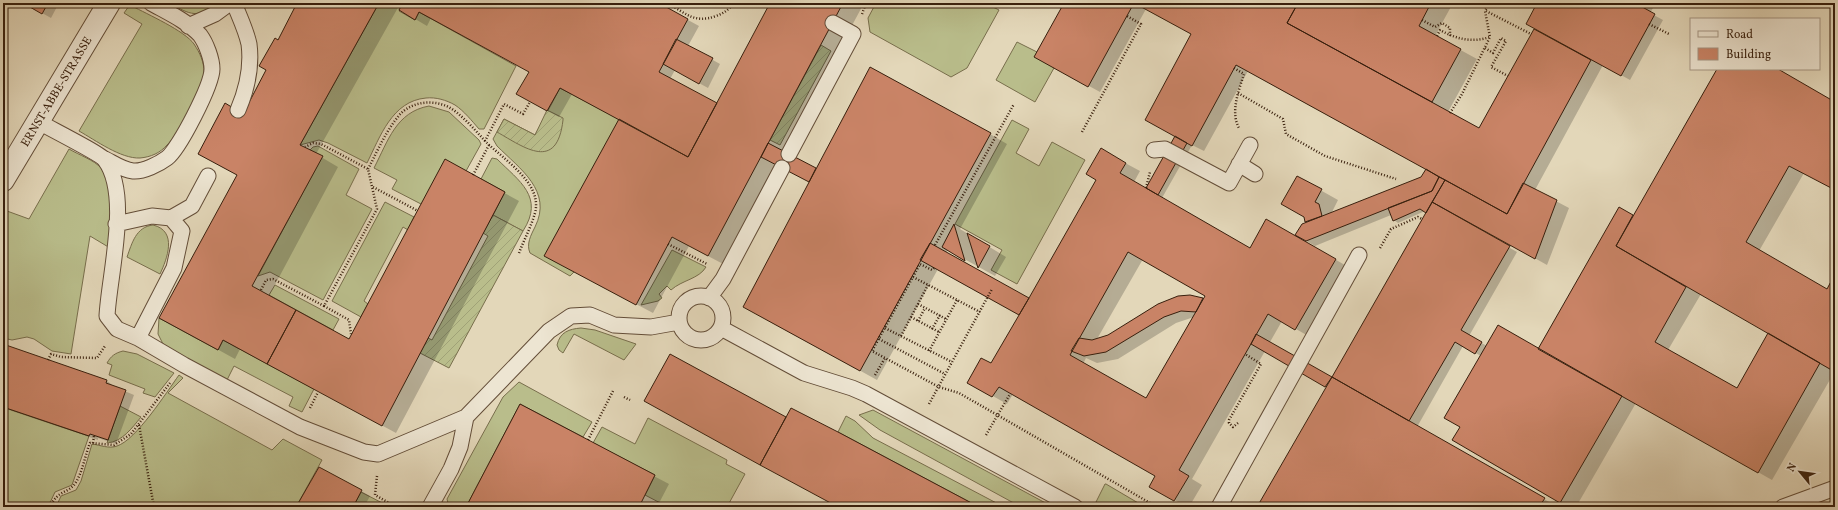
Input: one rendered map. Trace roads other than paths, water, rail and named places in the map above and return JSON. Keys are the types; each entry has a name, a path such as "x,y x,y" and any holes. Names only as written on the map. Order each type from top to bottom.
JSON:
{"street":[{"name":"ERNST-ABBE-STRASSE","path":"3,180 110,3"}],"lane":[{"path":"39,122 119,167 133,171 150,167 167,158 176,147 210,83 212,69 209,52 200,35 151,3"},
{"path":"188,26 216,14 230,3"},
{"path":"234,3 248,43 250,60 245,93 238,110"},
{"path":"789,154 853,34 833,23"},
{"path":"1154,150 1165,149 1229,183 1250,145"},
{"path":"105,159 115,180 117,200 116,248 108,316 117,329 138,338 184,365 300,427 364,452 378,454 466,417 549,331 571,316 590,315 614,325 651,327 679,322"},
{"path":"1239,164 1255,174"},
{"path":"709,298 723,278 782,168"},
{"path":"116,224 152,216 171,218 192,206 208,176"},
{"path":"138,338 174,268 182,231 171,218"},
{"path":"1219,507 1357,259"},
{"path":"696,296 709,298 720,307 723,321 720,328 711,337 698,339 686,334 679,322 681,309 690,299 696,296"},
{"path":"720,328 804,373 852,388 1075,507"},
{"path":"430,507 451,469 460,447 466,417"},
{"path":"1783,507 1835,488"}]}
